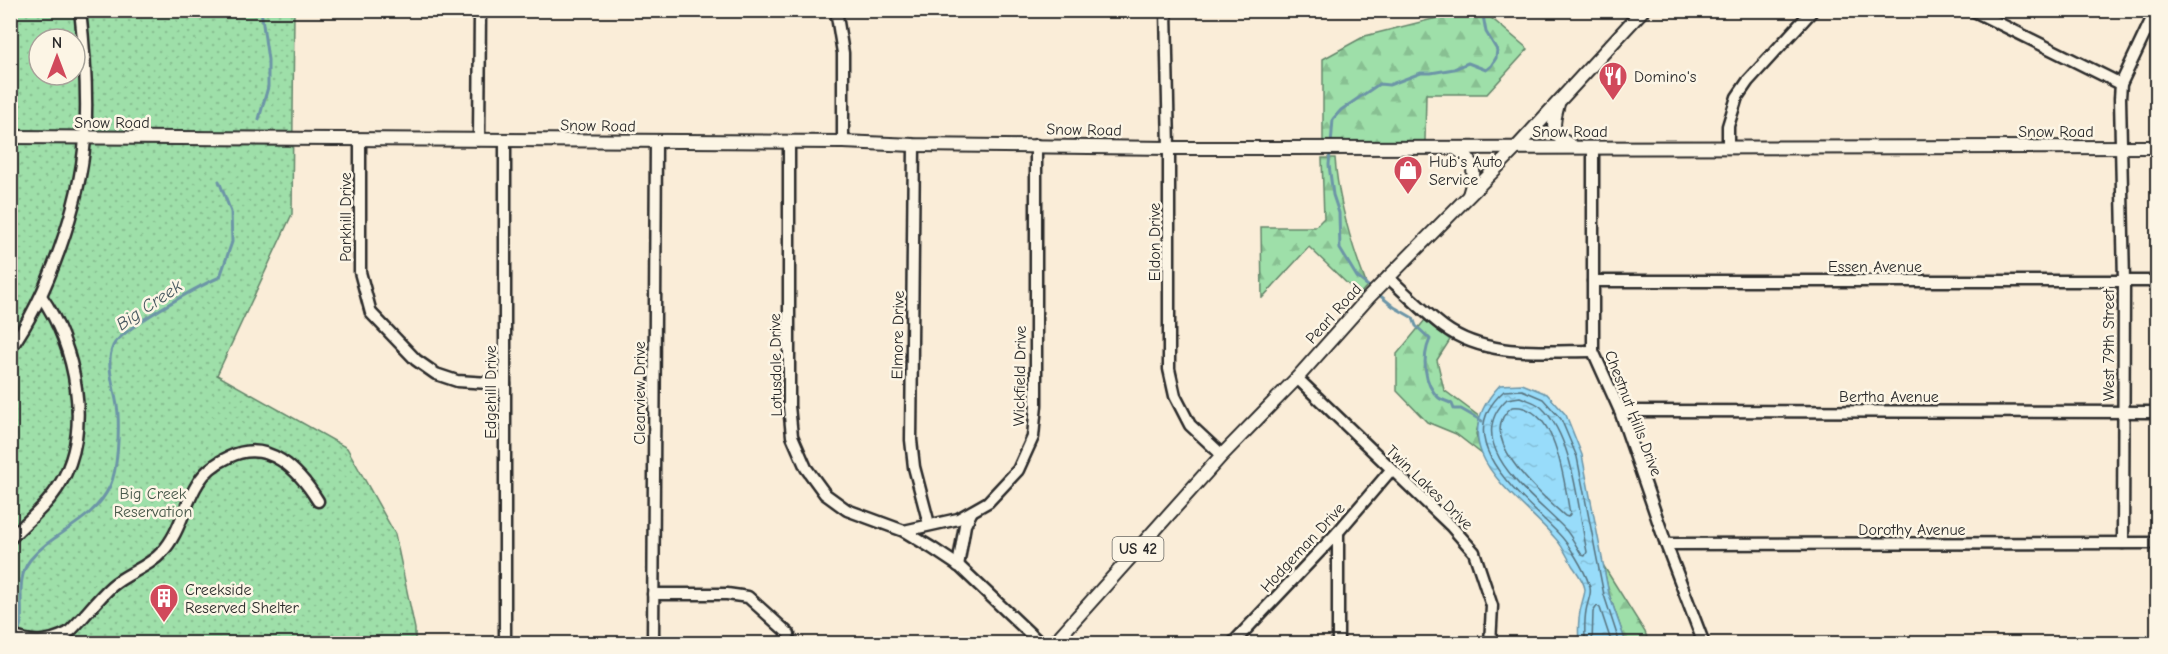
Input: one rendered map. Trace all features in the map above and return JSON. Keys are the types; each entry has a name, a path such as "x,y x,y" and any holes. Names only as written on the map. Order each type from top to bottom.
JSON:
{"main road":[{"name":"Pearl Road","path":"1053,644 1222,455 1297,378 1388,277 1516,148 1643,10"},
{"path":"1558,102 1553,120 1556,135 1573,147"},
{"name":"Snow Road","path":"10,137 843,142 1169,148 2157,147"},
{"path":"1455,148 1464,153 1472,164 1474,176 1469,196"}],"street":[{"path":"10,349 41,296 60,248 72,207 85,139 85,52 80,10"},
{"path":"479,140 480,10"},
{"path":"836,10 843,52 843,142"},
{"name":"Eldon Drive","path":"1166,10 1169,148 1169,369 1175,396 1190,425 1222,455"},
{"path":"1728,147 1728,126 1737,97 1748,81 1814,10"},
{"path":"1972,10 2121,84 2156,10"},
{"name":"West 79th Street","path":"2121,84 2124,282 2123,543"},
{"name":"Parkhill Drive","path":"360,140 360,272 371,313 416,360 436,374 457,381 505,384"},
{"name":"Edgehill Drive","path":"505,140 505,644"},
{"name":"Clearview Drive","path":"653,644 656,142"},
{"name":"Lotusdale Drive","path":"789,142 789,406 792,436 807,468 825,494 847,510 904,531 958,566 1041,644"},
{"name":"Elmore Drive","path":"914,145 911,440 914,467 929,524"},
{"name":"Wickfield Drive","path":"904,531 958,519 988,502 1018,470 1033,437 1035,145"},
{"name":"Chestnut Hills Drive","path":"1593,147 1593,351 1620,411 1666,544 1704,644"},
{"path":"1388,277 1445,328 1474,343 1516,351 1593,351"},
{"name":"Essen Avenue","path":"1593,281 2157,281"},
{"path":"10,539 55,493 68,470 76,442 78,404 72,365 57,321 41,296"},
{"name":"Twin Lakes Drive","path":"1297,378 1451,526 1474,552 1492,606 1490,644"},
{"name":"Bertha Avenue","path":"1620,411 2157,412"},
{"path":"10,635 21,640 39,643 68,633 113,586 159,555 176,530 199,481 208,470 221,461 245,452 272,455 295,470 318,501"},
{"name":"Hodgeman Drive","path":"1232,644 1338,532 1391,470"},
{"path":"958,566 965,525 971,513"},
{"path":"1338,532 1338,644"},
{"name":"Dorothy Avenue","path":"1666,544 2157,543"},
{"path":"653,594 727,594 748,597 789,634"}],"green space":[{"path":"1436,10 1483,11 1528,49 1487,94 1426,94 1425,142 1323,142 1323,59 1365,36 1437,18"},
{"name":"Big Creek Reservation","path":"10,11 294,11 292,214 217,375 347,448 395,534 415,629 415,643 11,643"},
{"path":"1322,158 1335,158 1346,223 1367,286 1359,295 1309,247 1262,298 1261,227 1315,227 1324,218"},
{"path":"1425,320 1450,340 1437,360 1444,390 1480,417 1476,434 1482,454 1456,434 1427,422 1397,391 1397,354"},
{"path":"1603,565 1645,632 1649,643 1626,643 1609,594"}],"water":[{"path":"1522,384 1547,394 1566,415 1582,455 1609,594 1626,643 1579,643 1579,616 1585,589 1582,579 1558,541 1504,487 1490,469 1480,450 1477,430 1483,408 1500,385"}],"waterway":[{"name":"Big Creek","path":"259,119 268,87 268,60 261,10"},
{"path":"1331,145 1333,119 1341,110 1379,84 1389,85 1421,73 1454,69 1468,63 1486,70 1491,66 1496,58 1497,50 1486,32 1482,10"},
{"path":"1330,151 1329,165 1333,195 1339,213 1340,249 1357,277 1373,290"},
{"name":"Big Creek","path":"15,644 21,622 23,574 30,560 39,550 93,510 113,479 118,431 117,406 110,371 113,346 119,338 145,319 220,277 232,242 231,212 219,181"},
{"path":"1378,294 1413,318 1416,326 1430,339 1425,362 1427,378 1434,392 1441,399 1452,404 1454,409 1461,409 1482,421"}],"place":[{"name":"Domino's","path":"1613,102"},
{"name":"Hub's Auto Service","path":"1408,196"},
{"name":"Creekside Reserved Shelter","path":"164,624"}]}
